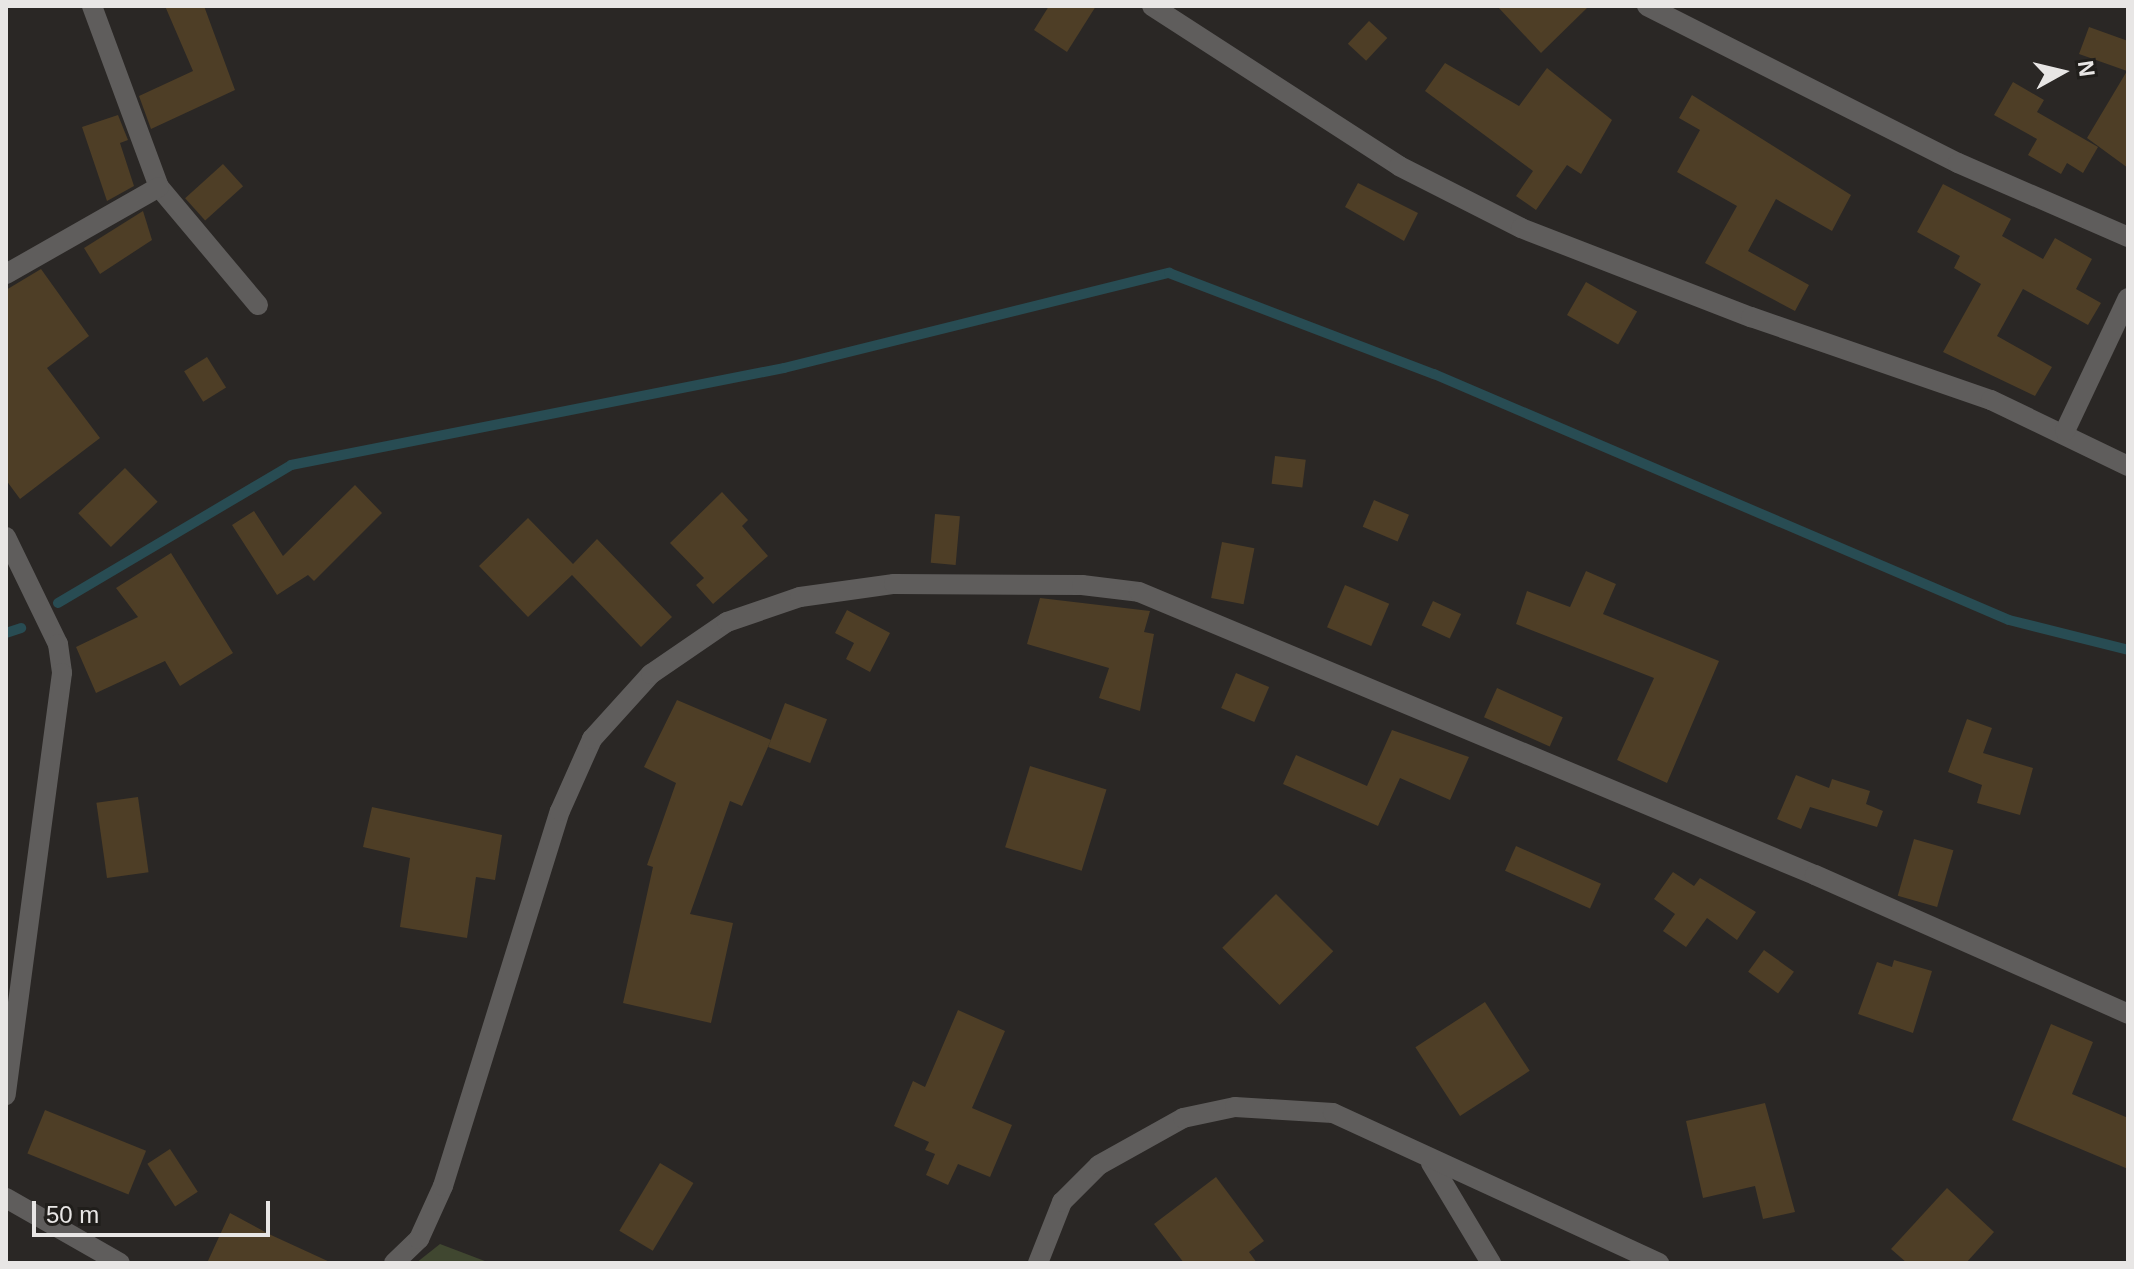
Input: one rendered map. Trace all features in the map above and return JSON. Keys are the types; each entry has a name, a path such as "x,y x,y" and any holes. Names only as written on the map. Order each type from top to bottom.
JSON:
{"street":[{"path":"92,6 159,187 258,305"},
{"path":"1152,6 1399,166 1521,228 2065,431 2128,466"},
{"path":"1647,6 1958,163 2128,237"},
{"path":"6,274 159,187"},
{"path":"2065,431 2128,298"},
{"path":"6,537 58,644 62,673 6,1095"},
{"path":"394,1263 419,1239 443,1186 560,811 592,739 651,674 727,622 800,597 894,584 1082,585 1139,592 1815,875 2128,1014"},
{"path":"1038,1263 1062,1202 1099,1165 1183,1118 1235,1107 1333,1113 1385,1134 1431,1163 1659,1263"},
{"path":"1431,1163 1491,1263"},
{"path":"6,1198 120,1263"}],"green space":[{"path":"440,1244 490,1263 416,1263"}],"building":[{"path":"165,6 204,6 235,90 151,129 139,96 193,71"},
{"path":"1049,6 1096,6 1067,52 1034,30"},
{"path":"1497,6 1589,6 1541,53"},
{"path":"1369,21 1387,38 1366,61 1348,44"},
{"path":"2089,27 2128,41 2128,168 2087,138 2127,71 2079,54"},
{"path":"1445,63 1519,106 1547,68 1612,120 1581,174 1567,165 1536,210 1516,196 1533,171 1425,91"},
{"path":"2013,82 2044,100 2037,112 2098,147 2083,173 2067,163 2061,174 2028,155 2037,139 1994,115"},
{"path":"1692,95 1851,195 1832,231 1776,199 1748,251 1809,285 1795,311 1705,263 1737,206 1677,172 1700,130 1679,118"},
{"path":"118,115 128,140 120,143 134,186 107,201 82,127"},
{"path":"223,164 243,186 205,220 185,198"},
{"path":"1358,183 1418,213 1404,241 1345,207"},
{"path":"1943,184 2011,219 2002,236 2043,259 2055,238 2092,259 2076,289 2101,303 2088,325 2023,289 1997,336 2052,367 2035,396 1943,352 1981,284 1954,268 1960,256 1917,232"},
{"path":"143,211 152,240 100,274 84,248"},
{"path":"41,269 89,336 47,368 100,438 20,499 6,480 6,290"},
{"path":"1586,282 1637,312 1618,344 1567,315"},
{"path":"207,357 226,388 203,402 184,371"},
{"path":"1275,456 1306,460 1302,488 1272,484"},
{"path":"125,468 158,502 111,547 78,513"},
{"path":"355,485 382,513 314,581 308,575 277,595 232,525 254,511 283,556"},
{"path":"722,492 748,520 742,526 768,556 713,604 696,585 704,578 670,543"},
{"path":"1374,500 1409,515 1398,542 1363,527"},
{"path":"935,514 960,516 956,565 931,563"},
{"path":"528,518 573,564 597,539 672,617 641,647 572,575 528,617 479,566"},
{"path":"1222,542 1254,548 1244,604 1211,598"},
{"path":"171,553 233,653 180,686 165,661 96,693 76,647 138,617 116,588"},
{"path":"1586,571 1616,584 1603,614 1719,661 1667,783 1617,760 1654,678 1516,624 1527,591 1570,607"},
{"path":"1345,585 1389,604 1371,646 1327,627"},
{"path":"1040,598 1150,611 1144,632 1154,634 1140,711 1099,698 1109,668 1027,644"},
{"path":"1433,601 1461,614 1450,639 1422,625"},
{"path":"847,610 890,633 870,672 846,659 854,643 835,633"},
{"path":"1236,673 1269,687 1254,722 1221,708"},
{"path":"1497,688 1563,717 1550,747 1484,717"},
{"path":"677,700 771,740 742,806 730,801 690,914 733,923 711,1023 623,1003 653,867 647,865 676,783 644,767"},
{"path":"785,703 827,719 810,763 768,747"},
{"path":"1967,719 1992,728 1983,753 2033,768 2020,815 1977,803 1982,785 1948,772"},
{"path":"1392,730 1469,757 1450,800 1400,778 1378,826 1283,784 1296,755 1367,786"},
{"path":"1030,766 1107,789 1082,871 1005,847"},
{"path":"1796,775 1829,788 1832,779 1870,791 1866,804 1883,811 1877,827 1810,807 1801,829 1777,819"},
{"path":"138,797 149,872 107,878 96,803"},
{"path":"372,807 502,835 495,880 476,877 467,938 400,927 410,858 363,847"},
{"path":"1914,839 1953,850 1937,907 1898,896"},
{"path":"1516,846 1601,884 1590,908 1505,871"},
{"path":"1673,872 1694,886 1700,878 1756,912 1737,940 1707,918 1686,947 1663,931 1675,914 1654,899"},
{"path":"1276,894 1333,951 1280,1005 1222,948"},
{"path":"1764,950 1794,972 1778,994 1748,972"},
{"path":"1894,960 1932,971 1913,1033 1858,1014 1877,962 1892,967"},
{"path":"1485,1002 1530,1071 1460,1116 1415,1047"},
{"path":"958,1010 1005,1031 972,1108 1012,1125 990,1177 958,1164 948,1185 926,1175 935,1154 925,1150 929,1142 894,1126 913,1081 925,1087"},
{"path":"2051,1024 2093,1042 2072,1094 2128,1118 2128,1169 2012,1120"},
{"path":"1765,1103 1795,1212 1763,1219 1755,1186 1703,1198 1686,1121"},
{"path":"45,1110 146,1151 128,1194 27,1154"},
{"path":"170,1149 198,1192 175,1206 147,1164"},
{"path":"660,1163 693,1183 653,1251 619,1231"},
{"path":"1216,1177 1264,1241 1249,1252 1257,1263 1184,1263 1154,1224"},
{"path":"1947,1188 1994,1232 1966,1263 1907,1263 1891,1249"},
{"path":"230,1213 271,1235 332,1263 207,1263"}],"waterway":[{"path":"58,603 291,465 784,368 1169,273 1434,374 2009,620 2128,650"},
{"path":"6,633 21,628"}]}
